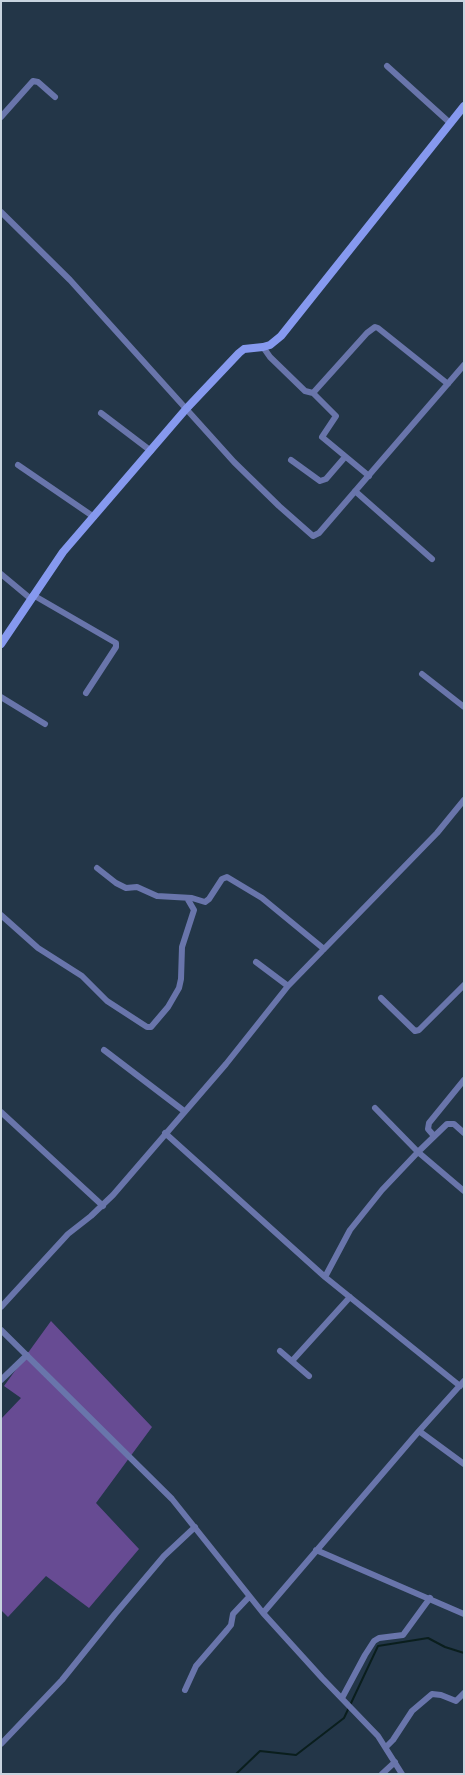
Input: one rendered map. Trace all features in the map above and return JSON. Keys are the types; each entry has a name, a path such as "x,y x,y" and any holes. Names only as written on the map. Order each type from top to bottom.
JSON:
{"street":[{"path":"388,66 450,123"},
{"path":"1,117 33,81 38,82 55,97"},
{"path":"1,644 63,552 186,409 238,353 250,348 263,347 281,336 464,106"},
{"path":"1,212 70,280 234,462 279,506 313,536 319,533 356,492 464,365"},
{"path":"313,392 367,333 375,327 384,331 448,384"},
{"path":"263,347 270,357 305,390 313,392 336,416 322,437 369,476"},
{"path":"101,413 151,451"},
{"path":"291,460 320,481 326,479 345,457"},
{"path":"18,465 94,517"},
{"path":"356,492 432,559"},
{"path":"1,574 32,597 116,643 116,647 86,693"},
{"path":"422,674 464,707"},
{"path":"1,697 45,724"},
{"path":"1,1307 68,1234 103,1206 226,1064 288,986 436,833 464,800"},
{"path":"97,868 116,883 126,888 137,887 157,896 207,901 222,879 226,877 262,898 324,949"},
{"path":"1,915 38,948 82,976 107,1001 147,1027 151,1027 168,1007 179,988 181,979 182,948 194,910 186,898"},
{"path":"256,962 288,986"},
{"path":"381,998 415,1032 419,1030 464,985"},
{"path":"104,1050 184,1111"},
{"path":"434,1136 428,1129 429,1123 464,1080"},
{"path":"375,1108 418,1152 464,1191"},
{"path":"1,1112 103,1206"},
{"path":"325,1276 350,1230 382,1190 418,1152 443,1127 451,1123 464,1133"},
{"path":"165,1133 325,1276 462,1383 263,1613"},
{"path":"292,1361 350,1297"},
{"path":"1,1330 172,1499 249,1597 348,1703 386,1747 402,1774"},
{"path":"280,1351 309,1376"},
{"path":"1,1380 27,1355"},
{"path":"419,1431 464,1464"},
{"path":"1,1744 62,1680 164,1556 195,1527"},
{"path":"316,1550 464,1614"},
{"path":"185,1690 196,1666 231,1625 233,1614 249,1597"},
{"path":"342,1698 374,1641 379,1638 404,1635 430,1598"},
{"path":"386,1747 393,1740 412,1711 432,1694 441,1695 456,1701 464,1693"},
{"path":"382,1774 395,1762"}],"shaded area":[{"path":"51,1321 152,1427 96,1503 139,1549 89,1608 46,1576 8,1617 1,1610 1,1419 21,1398 4,1386"}],"waterway":[{"path":"236,1774 260,1751 296,1755 344,1718 378,1646 428,1638 445,1647 464,1653"}]}
